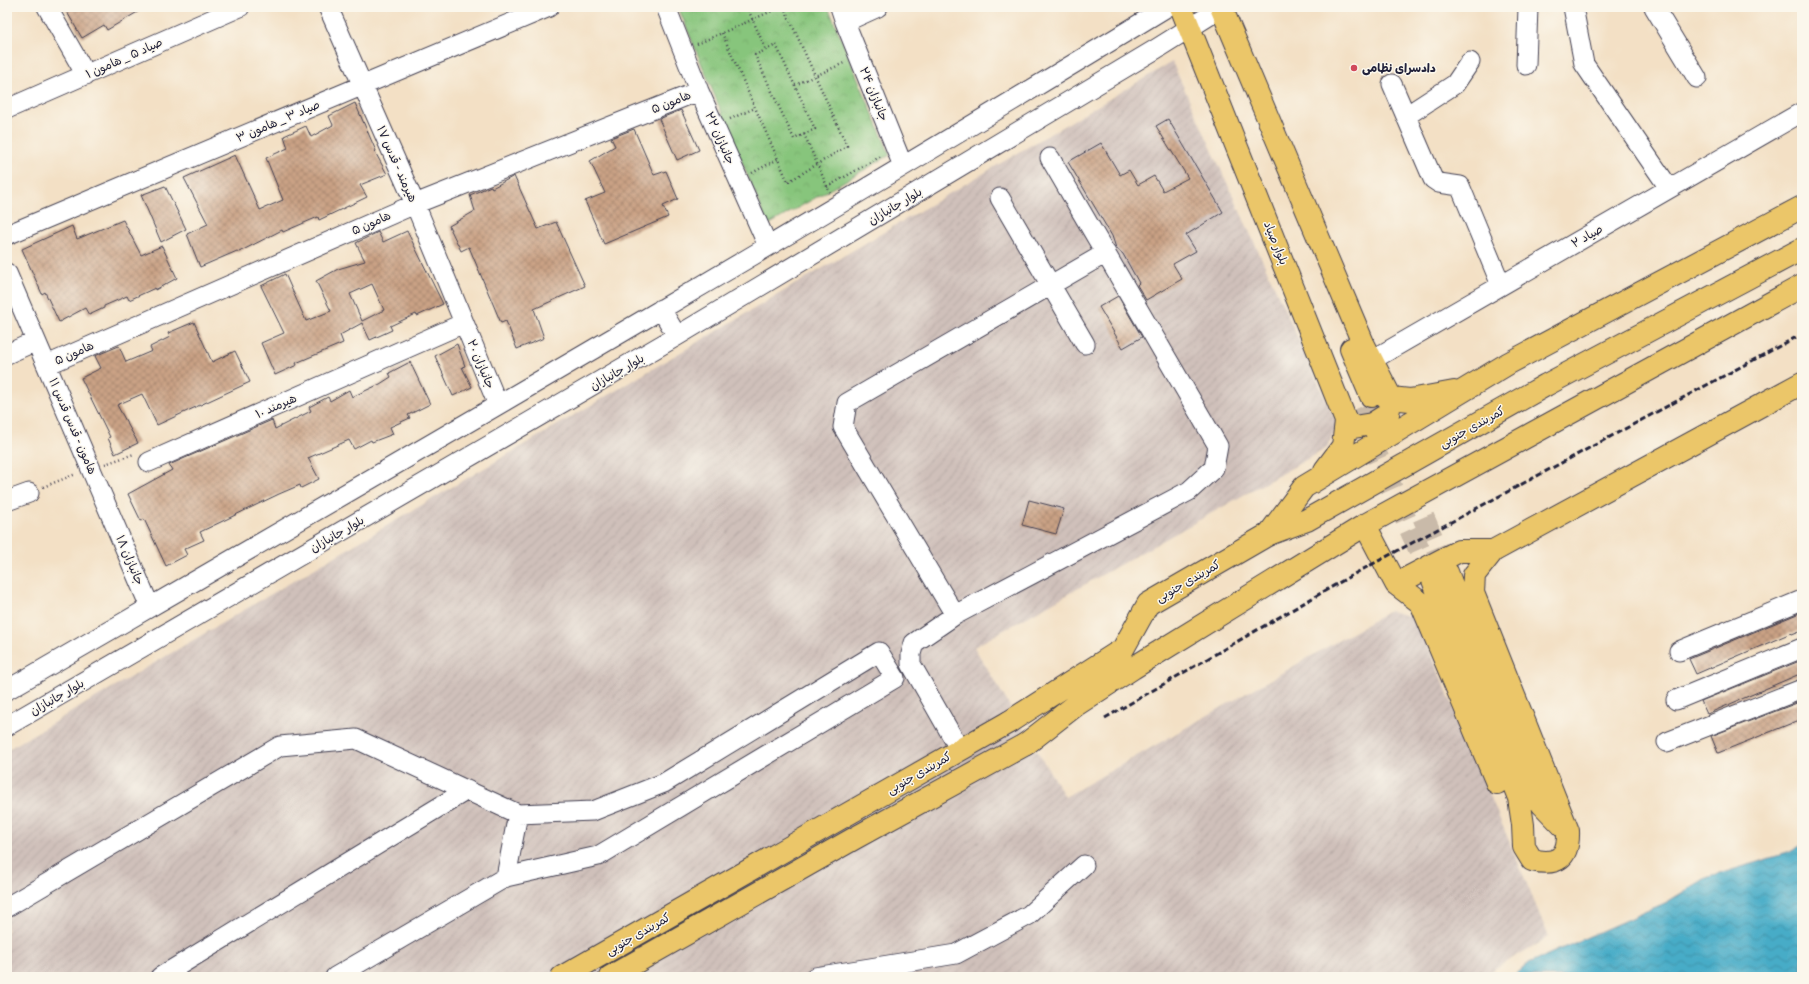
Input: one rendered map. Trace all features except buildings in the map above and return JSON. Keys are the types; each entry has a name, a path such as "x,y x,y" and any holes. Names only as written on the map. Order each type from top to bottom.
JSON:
{"main road":[{"name":"بلوار صیاد","path":"1181,7 1223,109 1366,406 1343,446 1320,477"},
{"path":"1222,8 1372,360 1366,406"},
{"path":"1261,101 1272,159 1366,406"},
{"path":"1269,534 1304,487 1320,477 1509,363 1802,207"},
{"name":"کمربندی جنوبی","path":"562,977 1009,722 1065,685 1123,650 1148,604 1269,534 1307,520 1546,385 1802,249"},
{"name":"کمربندی جنوبی","path":"610,977 1026,744 1076,704 1365,525 1802,286"},
{"path":"1365,525 1396,584 1421,603 1524,846 1532,860 1546,864 1562,857 1568,846 1568,831 1473,593 1474,575 1493,551 1802,383"},
{"path":"1366,406 1466,390"},
{"path":"1396,584 1459,551 1493,551"},
{"path":"1524,846 1523,825 1518,798 1440,576 1526,778 1542,804 1568,831"},
{"path":"1065,685 1076,704"},
{"path":"960,750 973,774"},
{"path":"844,816 856,838"}],"street":[{"path":"47,7 86,75"},
{"name":"صیاد ۵ _ هامون ۱","path":"7,109 240,7"},
{"name":"هیرمند - قدس ۱۷","path":"328,7 415,204 464,323"},
{"name":"صیاد ۳ _ هامون ۳","path":"7,235 549,7"},
{"name":"جانبازان ۲۲","path":"666,7 699,91 768,246"},
{"path":"842,14 878,7"},
{"path":"7,690 498,405 836,206 1167,7"},
{"path":"1526,65 1528,7"},
{"path":"1573,7 1584,64 1669,188"},
{"path":"1654,7 1697,78"},
{"name":"بلوار جانبازان","path":"7,726 677,336 1222,8"},
{"name":"جانبازان ۲۴","path":"842,14 903,166"},
{"path":"1406,116 1455,84 1470,62"},
{"path":"1392,84 1433,179 1439,183 1460,186 1501,285"},
{"name":"هامون ۵","path":"47,365 415,204 699,91"},
{"path":"1012,100 1027,126"},
{"name":"صیاد ۲","path":"1372,360 1802,112"},
{"path":"960,750 911,664 911,654 914,643 955,615 1189,491 1214,468 1218,446 1050,158"},
{"path":"1000,198 1085,344"},
{"path":"955,615 843,427 847,403 1106,253"},
{"name":"هامون - قدس قدس ۱۱","path":"7,273 92,468 110,513"},
{"path":"661,309 677,336"},
{"name":"جانبازان ۲۰","path":"464,323 498,405"},
{"name":"هیرمند ۱۰","path":"150,462 464,323"},
{"path":"7,354 36,341"},
{"path":"7,502 29,493"},
{"name":"جانبازان ۱۸","path":"110,513 150,607"},
{"path":"1679,651 1802,600"},
{"path":"1676,700 1802,648"},
{"path":"7,907 280,746 356,739 518,814 593,811 664,783 879,652 895,678"},
{"path":"335,977 506,877 598,856 913,668"},
{"path":"1667,742 1802,689"},
{"path":"160,977 467,790"},
{"path":"506,877 518,814"},
{"path":"815,977 956,954 1029,915 1084,865"}],"path":[{"path":"747,7 766,50"},
{"path":"683,50 722,33 782,7 847,146 788,182 722,33"},
{"path":"776,45 816,129 794,139 755,55 766,50 776,45"},
{"path":"794,85 859,56"},
{"path":"714,126 755,108"},
{"path":"804,134 836,206"},
{"path":"827,187 896,148"},
{"path":"739,180 778,159"},
{"path":"29,493 92,468 144,451 150,462"}],"shaded area":[{"path":"1172,62 1337,424 1327,448 974,647 1065,797 1390,611 1416,618 1549,937 1480,977 7,977 7,750"}],"green space":[{"path":"678,7 828,7 890,155 768,225"}],"water":[{"path":"1802,845 1802,977 1513,977 1529,963 1667,902 1706,878 1790,852"}],"tunnel":[{"path":"1371,396 1447,572"},
{"path":"1356,409 1433,580"}],"railway":[{"path":"1105,718 1354,574 1802,334"}],"place":[{"name":"دادسرای نظامی","path":"1354,68"}]}
